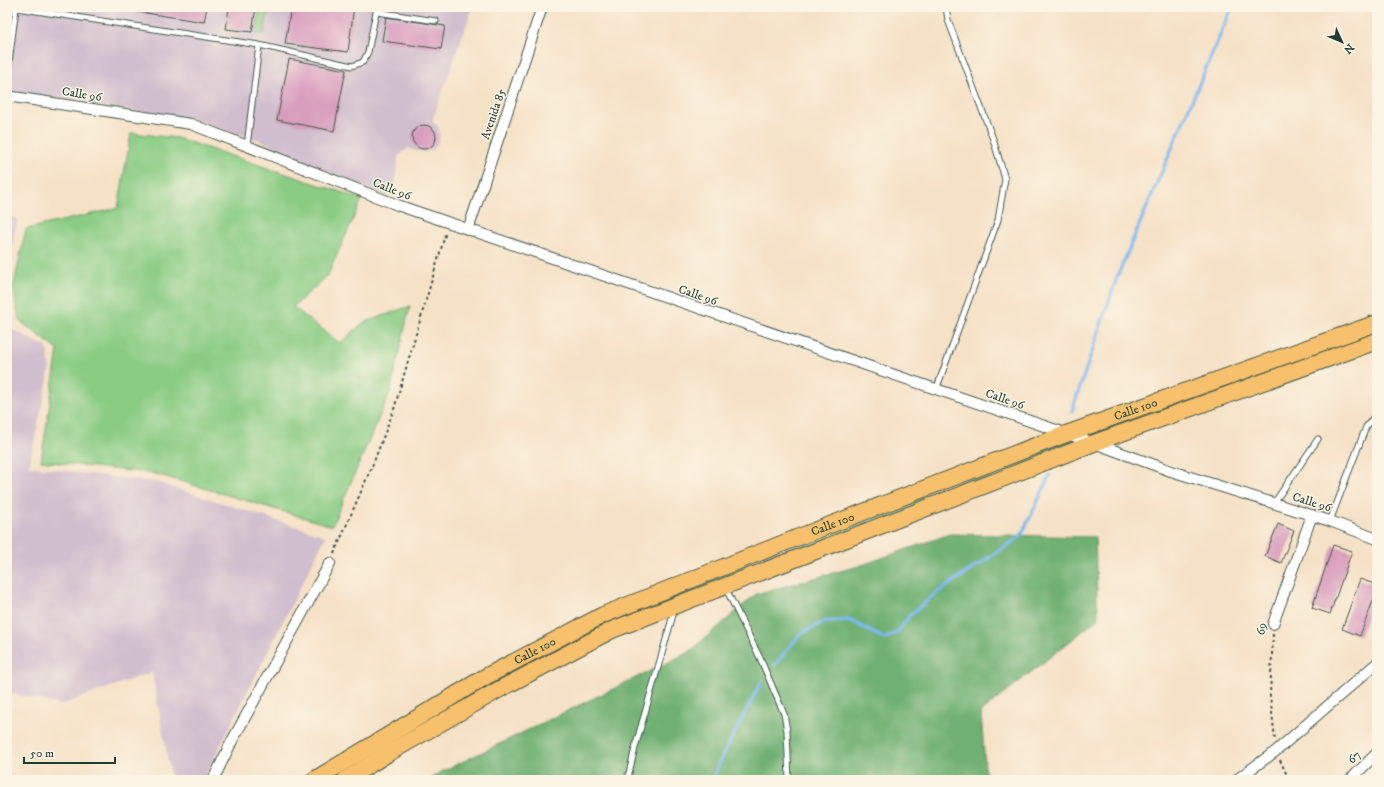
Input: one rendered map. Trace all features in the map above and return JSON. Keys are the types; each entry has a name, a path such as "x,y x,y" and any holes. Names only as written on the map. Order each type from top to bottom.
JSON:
{"highway":[{"name":"Calle 100","path":"314,780 485,677 603,615 811,532 1066,434 1377,323"},
{"name":"Calle 100","path":"345,780 386,754 514,682 612,630 1094,443 1377,341"}],"street":[{"name":"Avenida 85","path":"468,230 542,7"},
{"name":"Calle 96","path":"7,96 191,124 400,206 468,230 1094,443 1171,471 1312,515 1377,539"},
{"name":"69","path":"1274,624 1312,515"},
{"path":"212,780 330,563"},
{"path":"1236,780 1276,751 1377,663"},
{"name":"67","path":"1350,780 1377,753"}],"lane":[{"path":"10,7 259,45 352,66 363,62 368,52 377,10 436,21"},
{"path":"936,390 998,220 1005,179 993,138 948,20 946,7"},
{"path":"7,78 16,8"},
{"path":"247,146 259,45"},
{"path":"1330,521 1366,427 1377,413"},
{"path":"1274,503 1318,439"},
{"path":"725,586 760,658 784,714 787,731 789,780"},
{"path":"628,780 638,737 676,606"},
{"path":"7,779 11,780"}],"path":[{"path":"330,563 373,464 394,409 449,223"},
{"name":"69","path":"1274,624 1270,695 1276,751 1289,780"}],"shaded area":[{"path":"7,7 473,7 432,121 438,126 440,135 438,143 432,151 415,151 408,148 398,157 395,184 387,196 316,167 257,139 213,128 200,120 7,93"},
{"path":"7,216 18,219 7,266"},
{"path":"7,327 47,347 50,369 29,466 159,483 326,536 203,780 171,777 152,672 61,705 7,692"}],"green space":[{"path":"260,7 269,7 264,34 256,33"},
{"path":"131,133 177,138 362,199 328,275 293,307 340,343 363,323 410,306 390,392 332,526 156,474 41,461 58,350 19,320 13,288 26,229 118,208"},
{"path":"1377,330 1377,333 1090,437 1084,435"},
{"path":"1069,440 1076,442 495,684 334,780 327,780 487,683 606,621"},
{"path":"950,534 1095,537 1098,619 981,712 986,780 429,780 439,773 689,652 756,594 859,566"}],"building":[{"path":"107,7 207,7 204,22"},
{"path":"229,7 256,7 252,32 226,29"},
{"path":"291,7 354,7 348,52 285,44"},
{"path":"386,17 445,26 441,49 382,41"},
{"path":"289,59 346,70 334,131 277,120"},
{"path":"424,125 429,126 435,132 435,142 429,148 424,149 419,148 413,142 412,137 413,132 419,126"},
{"path":"1278,524 1294,531 1281,563 1265,556"},
{"path":"1333,545 1352,551 1330,614 1312,608"},
{"path":"1360,579 1377,585 1377,590 1360,636 1342,629"}],"waterway":[{"path":"1072,411 1117,277 1232,7"},
{"path":"775,665 801,633 824,622 849,620 885,639 898,631 910,615 935,594 1021,536 1050,475"},
{"path":"712,780 718,765 761,682"}]}
